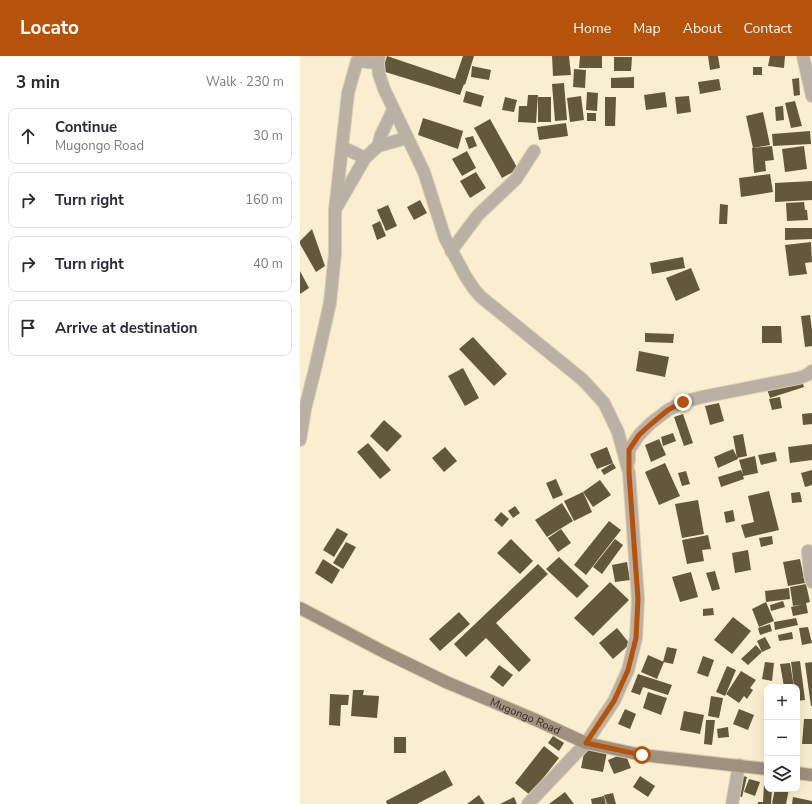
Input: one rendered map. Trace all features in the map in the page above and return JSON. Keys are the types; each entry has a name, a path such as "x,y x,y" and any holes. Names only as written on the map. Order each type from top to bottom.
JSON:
{"street":[{"path":"803,56 812,96"},
{"path":"300,440 305,409 330,303 335,253 335,210 348,92 358,59 379,59 379,74 384,89 424,172 445,238 466,277 481,297 583,380 604,403 618,432 629,473"},
{"path":"378,146 381,135 393,110"},
{"path":"335,210 365,158 378,146 407,138"},
{"path":"342,147 365,158"},
{"path":"451,251 478,215 516,179 534,151"},
{"path":"528,804 586,743 614,701 628,670 636,638 638,599 629,473 629,450 639,435 651,424 668,410 683,402 799,378 812,371"},
{"path":"808,551 812,582"},
{"name":"Mugongo Road","path":"300,608 384,652 446,682 586,743 642,755 764,769"},
{"path":"732,804 739,765"},
{"path":"800,773 812,775"}],"building":[{"path":"387,56 455,79 463,56 474,56 465,85 464,84 460,95 382,71"},
{"path":"552,56 569,56 571,75 553,76"},
{"path":"580,56 602,56 602,68 579,68"},
{"path":"708,56 718,56 720,68 710,70"},
{"path":"770,56 785,56 784,68 768,66"},
{"path":"614,57 632,57 631,71 614,71"},
{"path":"472,66 491,70 489,80 471,77"},
{"path":"753,67 762,67 762,75 753,75"},
{"path":"574,69 586,70 585,88 573,87"},
{"path":"634,77 634,88 611,88 611,78"},
{"path":"799,78 800,95 794,96 792,79"},
{"path":"719,79 721,90 700,94 698,82"},
{"path":"564,83 567,120 555,121 552,84"},
{"path":"466,91 484,96 481,107 463,102"},
{"path":"587,92 598,93 597,111 586,110"},
{"path":"665,92 667,107 646,110 644,95"},
{"path":"528,95 538,95 536,123 518,122 519,106 527,106"},
{"path":"581,96 584,120 570,122 567,98"},
{"path":"689,96 691,112 677,114 675,97"},
{"path":"505,97 517,100 514,112 502,110"},
{"path":"538,97 551,97 551,122 538,122"},
{"path":"605,97 616,97 615,126 605,126"},
{"path":"795,101 802,126 791,128 785,103"},
{"path":"783,106 784,120 776,121 775,107"},
{"path":"763,112 770,145 753,148 746,116"},
{"path":"587,113 596,113 596,121 587,121"},
{"path":"423,118 463,131 458,149 418,135"},
{"path":"490,119 518,169 502,178 474,128"},
{"path":"566,123 568,136 539,140 537,127"},
{"path":"810,131 811,144 773,146 772,134"},
{"path":"473,136 477,146 469,149 465,138"},
{"path":"772,146 774,160 765,161 766,171 754,173 752,148"},
{"path":"804,146 807,169 785,172 782,149"},
{"path":"467,151 476,168 462,176 452,159"},
{"path":"476,172 486,188 470,198 460,181"},
{"path":"770,174 773,192 741,197 739,178"},
{"path":"812,181 812,200 775,202 775,183"},
{"path":"420,200 427,213 414,220 407,207"},
{"path":"804,202 808,220 787,221 786,203"},
{"path":"720,204 728,205 727,224 719,224"},
{"path":"388,205 397,226 386,231 377,210"},
{"path":"380,221 386,236 377,240 372,225"},
{"path":"785,228 812,228 812,239 785,240"},
{"path":"312,229 325,266 316,272 300,244 300,241"},
{"path":"811,242 812,262 805,263 807,274 789,276 785,245"},
{"path":"683,257 685,268 652,274 650,263"},
{"path":"691,268 700,290 676,301 666,278"},
{"path":"300,271 309,288 300,294"},
{"path":"810,315 812,346 805,347 801,316"},
{"path":"762,326 781,326 782,343 762,343"},
{"path":"645,333 674,334 673,343 645,342"},
{"path":"473,337 507,374 494,386 459,349"},
{"path":"639,351 669,357 665,377 636,371"},
{"path":"463,368 479,398 465,406 448,376"},
{"path":"801,378 804,387 770,398 767,389"},
{"path":"780,397 782,408 772,410 769,399"},
{"path":"719,403 724,421 710,425 705,406"},
{"path":"812,413 812,424 803,425 802,414"},
{"path":"683,414 693,443 684,446 674,417"},
{"path":"384,420 402,436 387,452 370,436"},
{"path":"673,433 676,441 663,446 661,437"},
{"path":"743,434 747,456 737,458 733,436"},
{"path":"659,439 666,455 651,462 645,445"},
{"path":"368,443 391,470 380,479 357,452"},
{"path":"812,444 812,460 790,463 788,447"},
{"path":"445,447 457,461 444,472 432,458"},
{"path":"607,447 613,463 597,469 590,454"},
{"path":"733,449 738,459 718,468 714,457"},
{"path":"775,452 777,461 761,465 758,455"},
{"path":"755,456 758,473 743,476 744,479 721,487 718,477 741,470 743,474 739,460"},
{"path":"613,463 616,468 604,475 601,470"},
{"path":"665,463 680,496 659,505 645,472"},
{"path":"812,470 812,485 805,487 801,473"},
{"path":"686,471 690,484 682,486 678,473"},
{"path":"556,479 563,495 553,499 546,483"},
{"path":"600,480 611,495 593,507 583,492"},
{"path":"769,491 779,530 745,538 741,525 754,522 748,496"},
{"path":"583,492 592,512 574,521 564,501"},
{"path":"800,492 802,502 792,503 791,493"},
{"path":"698,500 704,534 682,538 675,504"},
{"path":"562,503 573,521 547,537 535,520"},
{"path":"515,506 520,513 513,518 508,511"},
{"path":"733,510 735,521 726,523 724,512"},
{"path":"501,512 509,519 502,527 494,520"},
{"path":"609,521 621,530 586,575 574,565"},
{"path":"337,528 348,534 334,557 323,550"},
{"path":"561,529 571,543 558,552 548,538"},
{"path":"708,535 711,549 702,550 704,561 687,564 682,540"},
{"path":"772,536 773,544 761,547 759,538"},
{"path":"511,539 533,561 520,574 497,553"},
{"path":"615,539 623,545 602,574 593,567"},
{"path":"346,542 356,547 343,569 333,563"},
{"path":"748,550 751,570 735,573 732,553"},
{"path":"559,557 589,586 577,598 546,569"},
{"path":"323,559 340,570 332,584 315,573"},
{"path":"800,559 805,583 788,586 783,562"},
{"path":"627,562 630,580 615,582 612,565"},
{"path":"538,564 548,574 496,623 531,660 519,672 486,638 466,657 454,644"},
{"path":"715,571 720,589 712,591 706,573"},
{"path":"691,572 698,597 680,602 672,577"},
{"path":"610,582 629,600 593,636 574,618"},
{"path":"806,584 810,602 806,603 808,613 793,616 791,607 804,604 793,606 790,587"},
{"path":"789,588 790,599 766,602 765,591"},
{"path":"783,601 785,607 771,611 770,605"},
{"path":"766,602 774,621 759,627 752,609"},
{"path":"713,608 714,615 703,616 703,609"},
{"path":"459,612 470,624 440,651 429,639"},
{"path":"733,617 751,631 732,654 714,640"},
{"path":"796,618 798,625 775,630 774,622"},
{"path":"770,624 772,631 760,635 758,628"},
{"path":"808,627 812,643 802,645 799,628"},
{"path":"617,628 630,644 613,659 599,643"},
{"path":"792,632 793,639 779,641 778,635"},
{"path":"765,637 771,648 762,652 757,641"},
{"path":"756,645 762,652 748,665 741,659"},
{"path":"667,647 677,649 673,664 663,662"},
{"path":"648,655 664,662 657,679 641,672"},
{"path":"703,656 714,660 708,677 697,673"},
{"path":"800,661 805,700 800,701 800,684 794,684 791,662"},
{"path":"765,662 774,663 772,681 762,679"},
{"path":"812,662 812,706 811,706 805,663"},
{"path":"790,663 794,684 783,684 780,664"},
{"path":"499,665 513,675 503,687 490,677"},
{"path":"727,666 736,670 725,696 716,692"},
{"path":"741,671 756,680 750,688 753,690 747,699 744,696 739,703 726,694"},
{"path":"638,674 672,685 668,695 643,687 640,695 631,692"},
{"path":"353,690 364,690 363,695 379,696 377,718 351,716"},
{"path":"648,692 667,698 661,715 643,708"},
{"path":"330,694 349,695 348,705 341,705 340,726 329,725"},
{"path":"711,696 723,698 719,718 708,716"},
{"path":"625,709 636,714 630,729 618,724"},
{"path":"739,709 754,715 748,730 733,724"},
{"path":"684,711 704,715 700,734 680,730"},
{"path":"804,719 812,719 812,744 802,744"},
{"path":"706,720 715,720 712,745 704,744"},
{"path":"728,727 729,737 718,738 717,729"},
{"path":"553,736 564,743 559,751 548,743"},
{"path":"394,737 406,737 406,753 394,753"},
{"path":"544,746 559,758 530,795 515,783"},
{"path":"585,748 607,752 603,772 581,768"},
{"path":"625,753 631,768 614,774 608,760"},
{"path":"445,770 453,785 417,804 387,804 386,801"},
{"path":"739,775 747,777 742,797 735,796"},
{"path":"640,776 655,786 648,797 633,787"},
{"path":"749,779 760,782 755,796 744,792"},
{"path":"764,784 764,792 772,792 771,804 758,804 758,802 763,802"},
{"path":"565,792 574,804 549,804"},
{"path":"774,792 788,792 786,804 772,804"},
{"path":"613,793 616,804 607,804 604,795"},
{"path":"479,795 485,804 467,804"},
{"path":"604,796 606,804 592,804 591,799"},
{"path":"514,797 517,804 500,804"},
{"path":"793,797 812,801 812,804 792,804"}],"route":[{"path":"642,755 586,743 614,701 628,670 636,638 638,599 632,523 629,450 639,435 651,424 668,410 683,402"}]}
